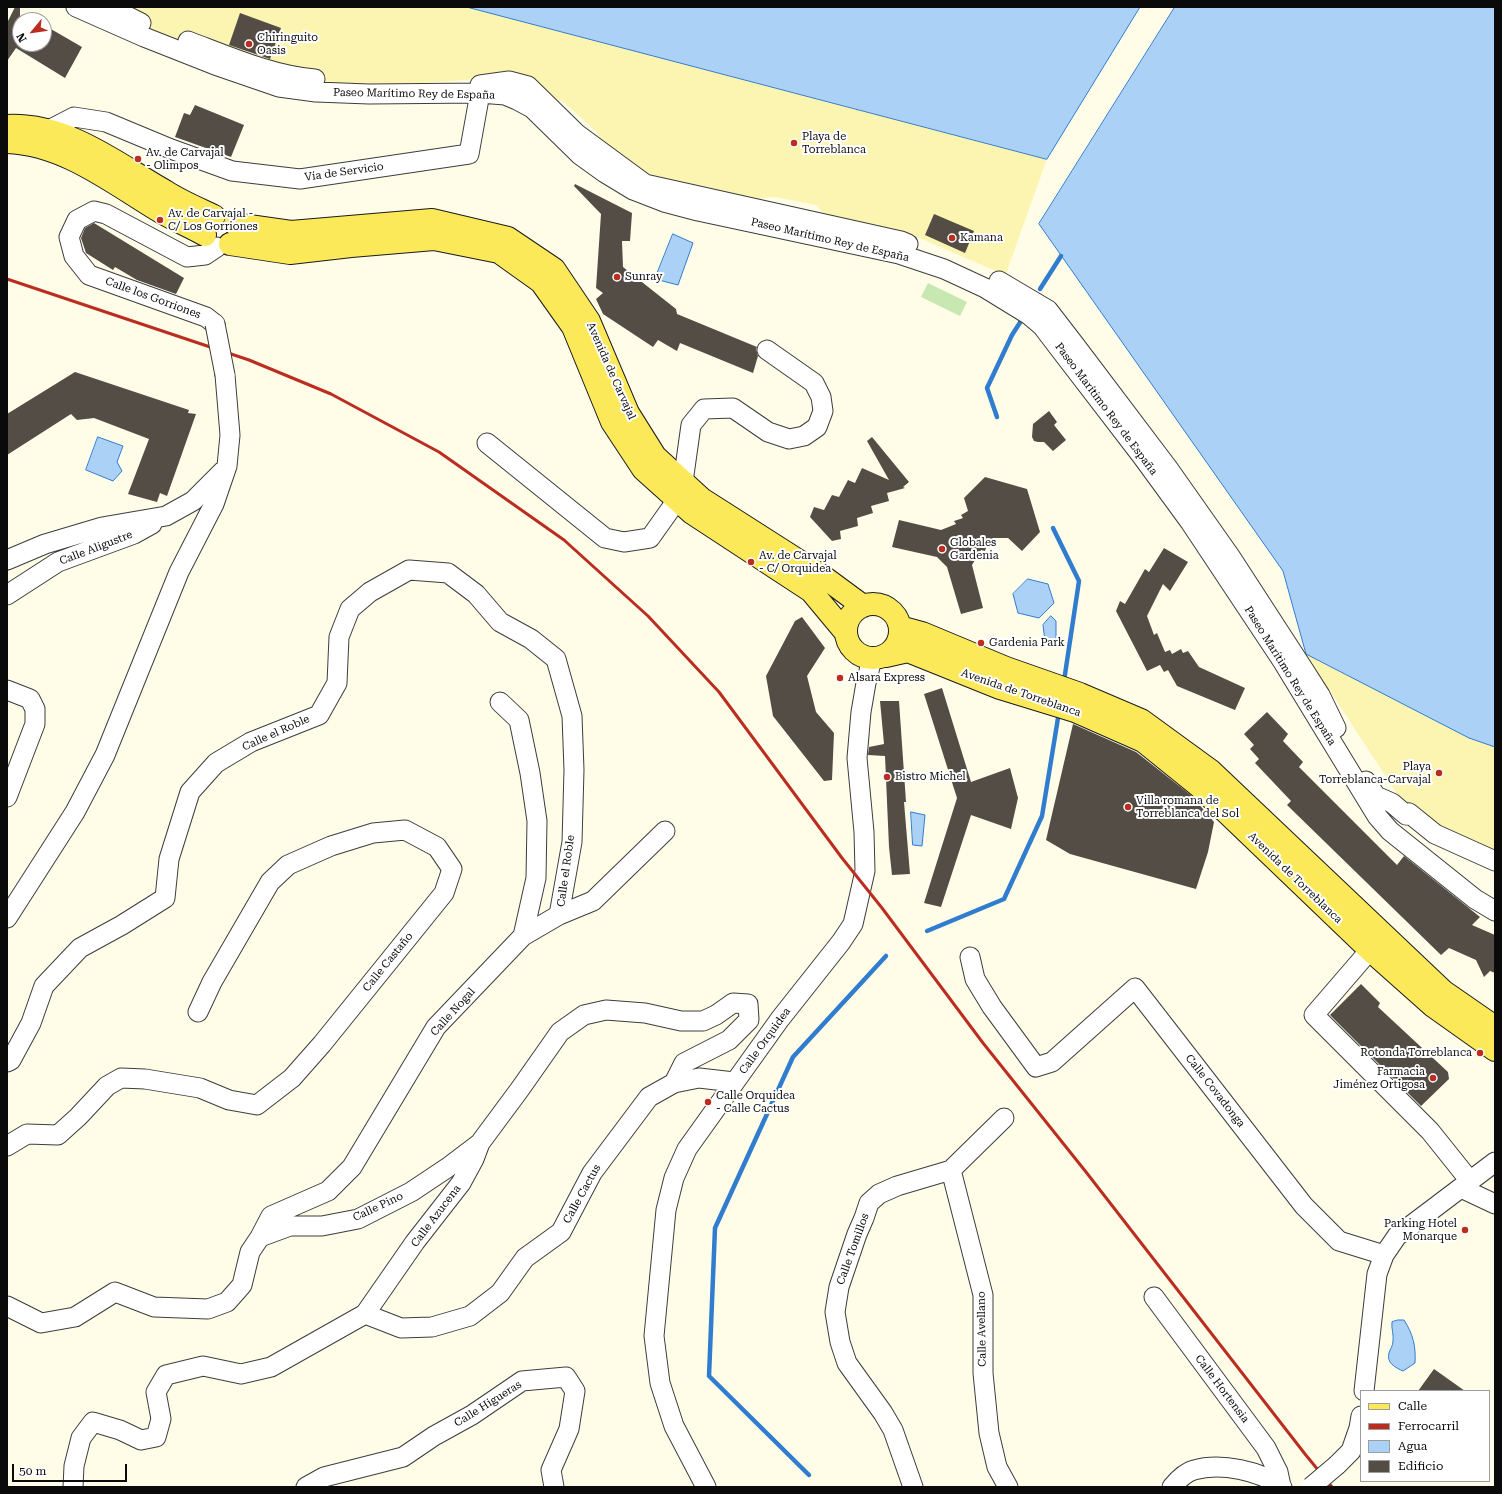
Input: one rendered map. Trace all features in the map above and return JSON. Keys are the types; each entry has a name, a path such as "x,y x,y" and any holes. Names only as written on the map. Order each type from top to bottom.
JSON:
{"main road":[{"name":"Avenida de Carvajal","path":"7,126 20,125 49,130 85,143 166,192 220,233"},
{"name":"Avenida de Carvajal","path":"7,142 40,146 73,159 158,211 220,233 291,232 432,220 508,238 554,269 589,321 628,413 655,456 680,491 692,514 812,591 846,633"},
{"name":"Avenida de Carvajal","path":"680,491 702,499 820,575 863,606"},
{"path":"875,604 887,608 894,613 900,627 898,644 893,651 879,657 857,654 848,641 846,633 850,617 856,610 863,606 875,604"},
{"name":"Avenida de Torreblanca","path":"900,627 922,633 1006,668 1049,693"},
{"name":"Avenida de Torreblanca","path":"879,657 908,651 1000,688 1049,693 1141,720 1211,771 1443,990 1495,1027"},
{"name":"Avenida de Torreblanca","path":"1078,702 1143,741 1194,782 1370,950 1433,1006 1495,1050"}],"street":[{"name":"Paseo Marítimo Rey de España","path":"76,7 144,38 279,86 316,92 480,93 505,95 532,108 580,155 605,173 633,190 698,211 900,254 944,270 985,288 1029,315 1042,326 1141,455 1190,522 1283,662 1377,816 1390,831 1463,890 1495,911"},
{"path":"109,7 136,21 243,61 302,78 339,81 482,85 509,81 528,86 577,134 645,184 901,241 992,277 1048,310 1168,468 1230,556 1320,695 1345,747 1376,796 1392,803 1406,815 1409,813 1435,834 1495,860"},
{"name":"Vía de Servicio","path":"49,130 74,117 106,122 171,149 232,171 300,179 469,154 480,93"},
{"name":"Calle los Gorriones","path":"220,233 205,255 187,257 106,214 94,211 77,220 69,237 74,256 89,275 206,317 215,324 225,375 230,435 227,466"},
{"path":"487,443 605,538 624,542 650,538 680,491 691,425 704,409 733,408 768,432 789,439 804,436 817,427 823,411 821,397 814,383 767,350"},
{"path":"7,560 44,544 102,527 166,516 193,501 227,466"},
{"path":"7,918 75,812 105,755 179,572 214,504 227,466"},
{"name":"Calle Aligustre","path":"7,595 58,562 134,534 166,516"},
{"name":"Calle el Roble","path":"7,1062 11,1060 31,1023 44,986 80,948 122,925 166,898 169,860 190,792 216,763 222,759 251,742 319,715 337,683 339,637 350,609 370,592 409,570 448,573 476,594 500,622 531,639 556,659 572,716 574,770 572,842 559,916"},
{"name":"Calle Orquidea","path":"706,1487 674,1426 660,1383 654,1336 666,1210 674,1178 687,1149 780,1019 841,942 853,924 865,871 864,832 857,758 861,712 866,682 879,657"},
{"path":"7,690 30,699 35,709 35,724 13,766 7,797"},
{"path":"500,702 519,720 530,773 537,821 536,878 523,936"},
{"name":"Calle Castaño","path":"7,1146 27,1134 58,1135 78,1117 107,1086 121,1078 145,1079 200,1088 230,1100 257,1105 292,1078 322,1044 444,893 452,869 438,847 405,830 373,833 331,846 288,865 270,882 212,982 198,1012"},
{"name":"Calle Nogal","path":"260,1237 271,1216 328,1191 352,1167 436,1027 523,936 559,916 593,900 665,831"},
{"path":"1370,950 1314,1015 1430,1131 1466,1185 1495,1204"},
{"name":"Calle Covadonga","path":"970,957 975,979 988,1002 1036,1068 1052,1062 1135,988 1304,1206 1339,1241 1384,1255"},
{"name":"Calle Azucena","path":"73,1487 74,1466 81,1438 94,1422 120,1430 141,1440 156,1437 162,1420 156,1392 166,1375 203,1366 240,1374 271,1368 365,1314 415,1242 461,1182 474,1159 480,1143 560,1032 584,1015 606,1010 645,1013 681,1021 703,1021 716,1015 733,1003 748,1004 749,1020 729,1040 684,1063 674,1083"},
{"name":"Calle Cactus","path":"365,1314 401,1328 432,1327 470,1316 500,1292 525,1258 561,1232 592,1173 649,1097 674,1083 699,1078 734,1082"},
{"name":"Calle Tomillos","path":"913,1487 893,1430 883,1413 847,1363 840,1342 835,1312 839,1287 869,1203 879,1194 896,1186 950,1170 1004,1118"},
{"name":"Calle Pino","path":"260,1237 290,1226 322,1226 358,1219 411,1192 447,1168 480,1143"},
{"path":"1364,1390 1377,1274 1384,1255 1397,1236 1495,1162"},
{"name":"Calle Avellano","path":"950,1170 983,1295 983,1373 989,1433 998,1467 1008,1487"},
{"path":"7,1306 41,1323 75,1317 115,1292 154,1307 208,1309 227,1302 242,1285 250,1252 260,1237"},
{"name":"Calle Hortensia","path":"1154,1298 1266,1448 1278,1472 1282,1486"},
{"name":"Calle Higueras","path":"306,1487 324,1477 403,1457 434,1436 472,1415 522,1381 566,1377 575,1391 569,1428 551,1470 554,1487"},
{"path":"1311,1487 1351,1451 1360,1422"},
{"path":"1172,1487 1176,1482 1193,1470 1216,1467 1241,1469 1282,1486"}],"green space":[{"path":"928,283 967,302 960,316 921,297"}],"sand":[{"name":"Playa de Torreblanca","path":"101,7 467,7 1047,159 1008,268 1007,276 915,236 826,216 816,205 775,197 762,198 756,201 646,173 606,148 596,131 561,100 482,79 390,85 293,82 144,29"},
{"name":"Playa Torreblanca-Carvajal","path":"1306,654 1469,738 1495,747 1495,855 1454,838 1401,800"}],"water":[{"path":"467,7 1140,7 1047,159"},
{"path":"1175,7 1495,7 1495,747 1469,738 1306,654 1283,571 1039,224"},
{"path":"673,234 693,243 678,285 655,279"},
{"path":"98,437 123,446 117,462 122,471 113,481 86,470"},
{"path":"1028,579 1048,584 1054,603 1039,618 1018,613 1013,594"},
{"path":"1051,616 1056,621 1056,641 1045,641 1043,625"},
{"path":"911,812 925,815 922,846 913,845"},
{"path":"1404,1320 1407,1325 1412,1335 1415,1351 1415,1363 1403,1371 1392,1365 1388,1357 1393,1343 1392,1322"}],"building":[{"path":"15,7 20,7 20,12 12,12"},
{"path":"12,13 12,52 13,52 7,61 7,23"},
{"path":"240,13 281,28 270,59 229,45"},
{"path":"52,30 82,47 65,78 23,52 52,52"},
{"path":"195,105 244,125 231,157 175,137 184,113 190,115"},
{"name":"Sunray","path":"575,184 632,213 630,241 622,241 623,267 676,309 677,314 757,347 756,349 758,356 753,373 680,343 677,351 658,340 653,347 603,314 596,299 603,293 596,288 601,214 574,186"},
{"path":"934,214 974,231 965,253 925,235"},
{"path":"94,223 184,278 176,294 137,280 115,267 113,270 86,253 81,238 85,228"},
{"path":"75,372 189,410 188,413 196,414 167,496 160,493 157,502 128,494 149,439 94,418 77,420 71,414 7,455 7,414"},
{"path":"1049,411 1057,422 1054,425 1066,440 1053,451 1044,442 1034,441 1032,437 1033,424"},
{"path":"872,437 909,482 903,487 905,488 887,493 889,501 871,506 873,513 857,518 858,526 840,531 841,539 832,541 810,517 814,507 824,510 832,495 839,497 848,480 855,483 862,468 889,480 867,441"},
{"name":"Globales Gardenia","path":"985,477 1027,489 1040,532 1022,551 1008,538 994,538 992,544 987,545 985,551 981,550 972,565 983,608 961,614 947,567 937,557 892,547 899,520 941,530 956,524 954,521 963,518 961,515 968,511 964,498"},
{"path":"1164,548 1188,562 1170,591 1163,584 1147,616 1154,635 1157,633 1165,652 1170,650 1172,654 1181,649 1183,653 1188,651 1199,667 1245,688 1235,710 1177,686 1168,670 1164,672 1160,665 1147,671 1116,611 1120,601 1125,604 1145,569 1149,572"},
{"path":"802,617 825,648 807,676 816,712 834,733 832,780 824,781 773,716 766,676 795,621"},
{"path":"942,688 971,782 1010,768 1018,798 1011,829 971,815 941,907 924,903 957,798 924,694"},
{"path":"880,701 899,701 906,802 904,802 910,874 892,875 889,847 885,756 868,755 869,747 884,744"},
{"path":"1267,712 1288,734 1283,741 1303,762 1299,767 1397,865 1404,856 1480,917 1472,925 1495,935 1495,973 1490,971 1484,977 1476,960 1449,948 1441,955 1287,805 1291,801 1255,763 1259,759 1250,749 1254,745 1244,734"},
{"name":"Villa romana de Torreblanca del Sol","path":"1073,724 1136,752 1192,796 1214,822 1208,852 1196,889 1070,854 1046,840"},
{"path":"1361,984 1380,1003 1378,1007 1448,1072 1449,1079 1421,1106 1330,1015"},
{"path":"1434,1369 1464,1390 1419,1390"}],"waterway":[{"path":"1040,289 1061,256"},
{"path":"997,417 987,388 1012,335 1021,321"},
{"path":"1053,528 1079,581 1064,681"},
{"path":"927,931 1004,899 1042,816 1059,712"},
{"path":"809,1475 709,1376 715,1228 793,1057 886,956"}],"railway":[{"path":"7,279 249,360 331,394 439,452 564,540 648,616 719,692 842,858 882,908 983,1043 1086,1172 1332,1487"}],"place":[{"name":"Chiringuito Oasis","path":"249,44"},
{"name":"Playa de Torreblanca","path":"794,143"},
{"name":"Av. de Carvajal - Olimpos","path":"138,159"},
{"name":"Av. de Carvajal - C/ Los Gorriones","path":"160,220"},
{"name":"Kamana","path":"952,238"},
{"name":"Sunray","path":"617,277"},
{"name":"Globales Gardenia","path":"942,549"},
{"name":"Av. de Carvajal - C/ Orquidea","path":"751,562"},
{"name":"Gardenia Park","path":"981,643"},
{"name":"Alsara Express","path":"840,678"},
{"name":"Playa Torreblanca-Carvajal","path":"1439,773"},
{"name":"Bistro Michel","path":"887,777"},
{"name":"Villa romana de Torreblanca del Sol","path":"1128,807"},
{"name":"Rotonda Torreblanca","path":"1480,1053"},
{"name":"Farmacia Jiménez Ortigosa","path":"1433,1078"},
{"name":"Calle Orquidea - Calle Cactus","path":"708,1102"},
{"name":"Parking Hotel Monarque","path":"1465,1230"}]}
